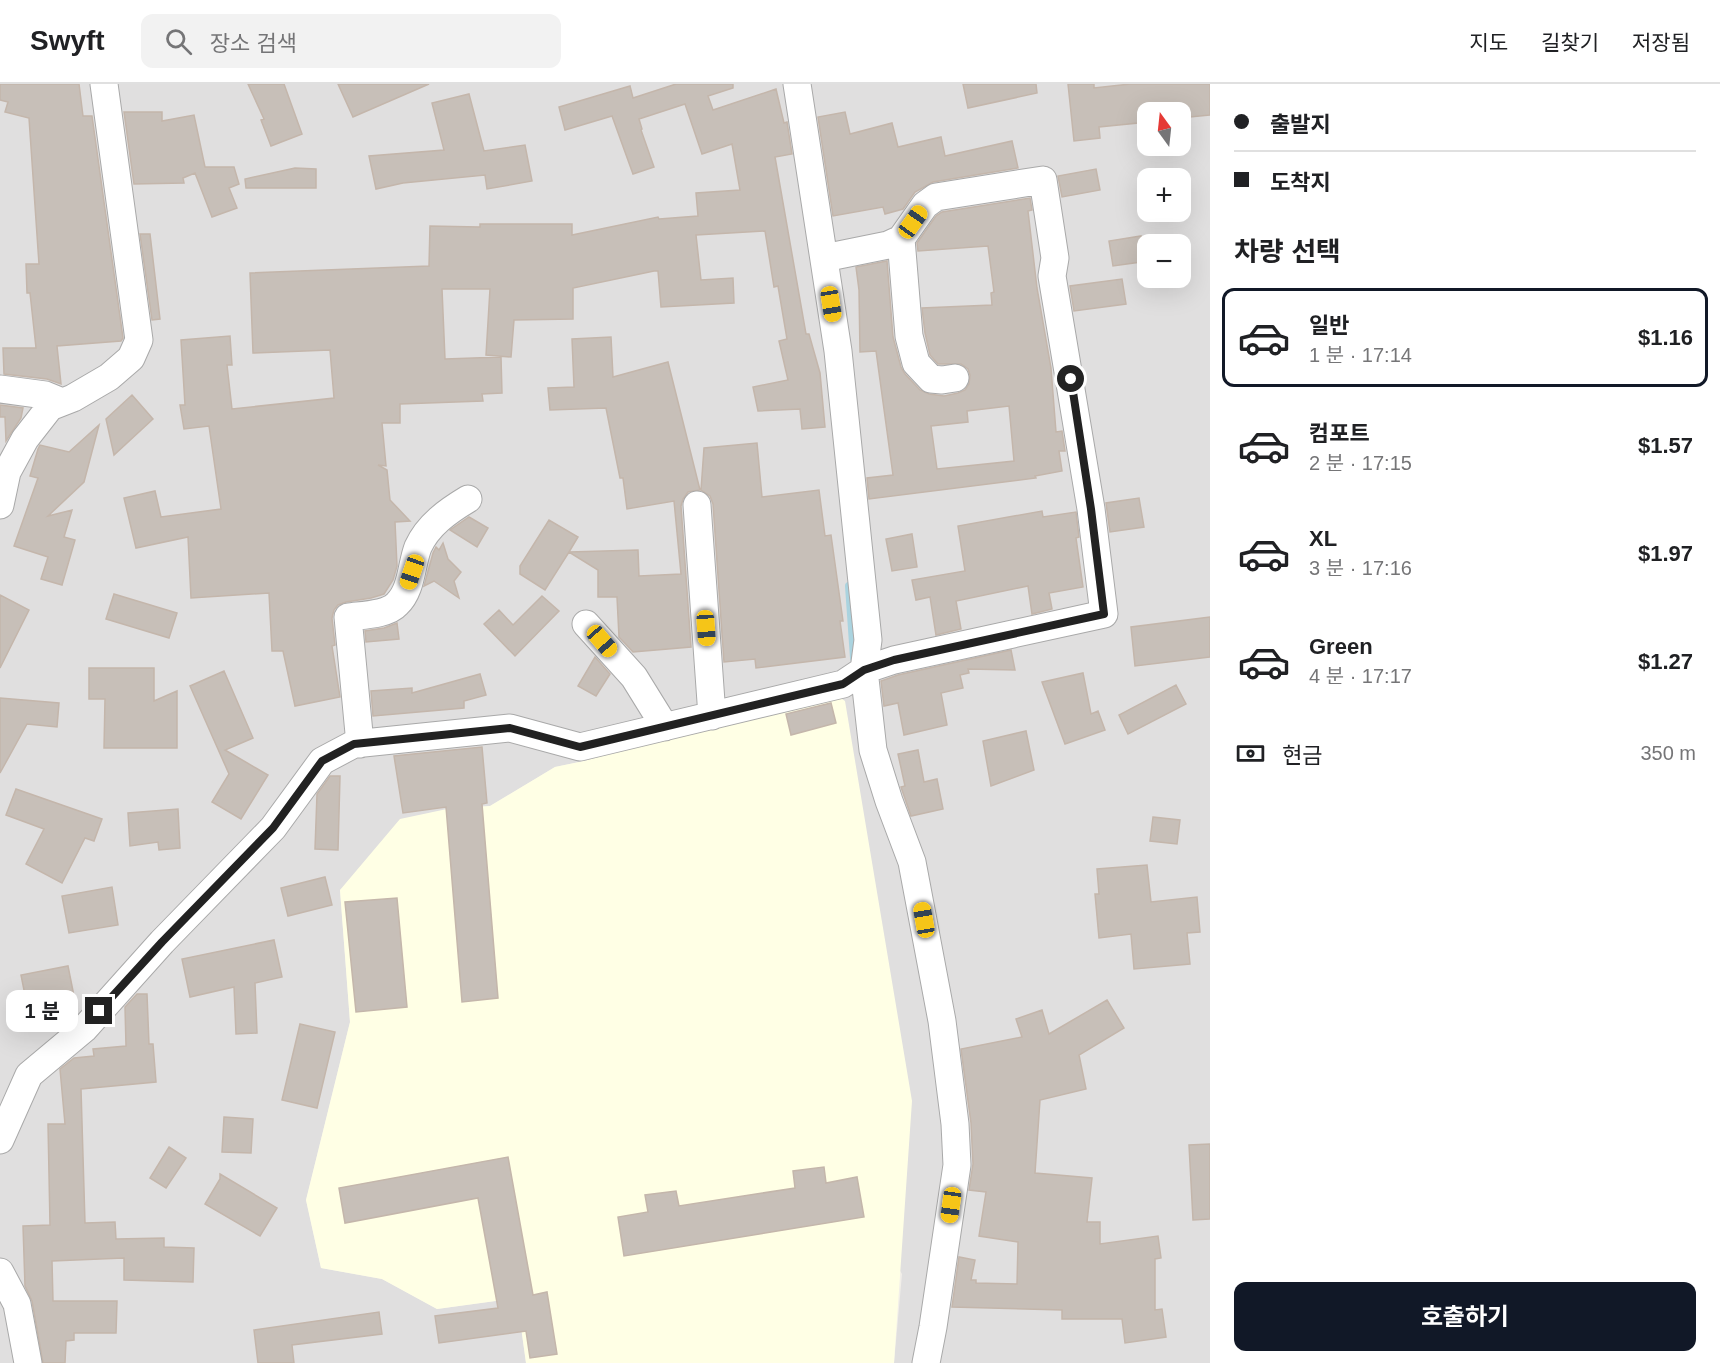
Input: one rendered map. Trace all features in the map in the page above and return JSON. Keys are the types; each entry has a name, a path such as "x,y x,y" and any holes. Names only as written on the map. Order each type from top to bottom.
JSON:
{"street":[{"path":"0,505 7,472 25,439 50,407 73,398 109,377 131,358 138,340 104,84"},
{"path":"797,84 838,351 864,597 868,640 857,675 873,750 912,862 942,1021 955,1124 957,1165 926,1363"},
{"path":"0,1140 29,1075 84,1029 162,942 273,828 322,761 354,744 510,728 580,747 712,716 857,675 894,660 1104,614 1091,509 1052,276 1055,258 1043,180 936,197 925,205 901,239 888,245 824,258"},
{"path":"901,239 909,336 916,363 932,379 955,378"},
{"path":"0,389 45,395 62,402"},
{"path":"360,744 348,617 389,610 398,604 405,592 418,548 428,531 446,513 468,499"},
{"path":"697,505 712,716"},
{"path":"586,624 634,677 665,727"},
{"path":"0,1272 17,1304 28,1363"}],"shaded area":[{"path":"0,84 1210,84 1210,1363 894,1363 902,1274 584,761 555,767 490,806 447,809 340,890 350,1022 306,1200 321,1268 382,1279 437,1309 517,1298 526,1363 0,1363"},
{"path":"833,693 845,701 912,1101 894,1363 526,1363 517,1298 437,1309 382,1279 321,1268 306,1200 350,1022 340,890 400,819 447,809 490,806 555,767"}],"building":[{"path":"0,84 79,84 83,116 92,116 123,338 121,341 57,346 61,384 47,379 4,374 3,348 36,348 30,293 27,293 26,264 39,264 29,118 5,112 8,102 0,100"},
{"path":"248,84 284,84 302,134 271,146 261,120 264,119"},
{"path":"338,84 429,84 353,117"},
{"path":"676,84 733,84 733,88 708,96 713,110 776,89 784,123 787,122 792,154 775,157 806,334 809,334 820,373 825,427 802,429 800,409 758,411 753,387 788,380 779,341 787,339 778,286 774,287 765,231 696,235 701,280 733,278 734,303 661,307 658,271 573,288 573,319 514,320 511,357 486,355 490,289 442,289 445,359 501,357 502,393 482,394 483,401 400,404 400,423 382,423 386,466 378,465 387,470 390,500 410,521 395,522 397,566 393,580 384,594 346,602 338,605 334,610 332,618 335,645 332,646 340,697 295,706 283,651 272,651 269,593 191,598 188,537 136,548 124,498 155,491 161,517 221,509 209,426 184,429 180,405 185,405 181,340 230,336 232,365 227,365 232,409 334,398 330,350 253,353 250,273 429,266 430,226 572,224 572,235 658,217 659,219 698,216 696,193 740,190 732,144 702,154 685,104 639,119 654,167 633,174 612,116 565,130 559,107 630,86 633,98"},
{"path":"963,84 1036,84 1037,93 968,108"},
{"path":"1068,84 1094,84 1094,88 1130,84 1210,84 1210,115 1191,117 1191,102 1137,102 1137,123 1099,127 1100,138 1074,141"},
{"path":"469,94 484,151 525,145 532,181 487,189 485,175 403,183 376,189 369,156 444,150 432,103"},
{"path":"124,112 162,112 162,121 194,115 205,167 234,167 239,184 229,188 237,208 212,217 195,173 183,178 184,183 134,184"},
{"path":"845,112 850,134 892,123 898,147 941,137 945,156 1012,141 1018,168 933,182 915,192 903,209 885,214 883,207 833,216 818,117"},
{"path":"295,168 316,169 316,188 246,188 245,179"},
{"path":"1096,169 1100,190 1062,197 1058,176"},
{"path":"1030,198 1032,210 1028,211 1037,288 1051,368 1056,432 1062,431 1065,451 1059,451 1062,471 1035,476 1036,478 869,499 867,478 893,475 876,351 860,352 859,290 856,267 887,261 893,337 901,367 920,390 929,394 944,396 965,390 969,384 970,375 968,369 961,364 938,364 930,355 922,308 992,305 991,293 994,292 988,246 918,251 917,243 936,216 942,212","holes":["1009,406 1014,461 937,469 931,426 968,422 967,411"]},
{"path":"140,234 150,234 160,319 152,320"},
{"path":"1137,237 1137,263 1113,266 1109,241"},
{"path":"1122,279 1126,304 1074,311 1070,286"},
{"path":"611,337 613,377 668,362 700,490 688,492 681,506 691,647 633,652 619,637 617,597 598,597 598,570 569,552 638,550 639,576 681,574 674,501 627,509 623,478 620,478 606,408 550,410 548,388 574,387 572,339"},
{"path":"132,395 153,419 114,455 106,419"},
{"path":"0,405 23,408 21,418 6,441 5,417 0,417"},
{"path":"99,425 84,482 48,516 72,510 64,537 75,540 62,585 41,579 48,557 14,546 38,478 30,476 38,449 40,445 69,452"},
{"path":"757,443 762,497 819,490 825,536 831,535 843,621 840,621 845,657 756,668 755,659 724,662 713,504 710,496 701,490 704,448"},
{"path":"1139,498 1144,527 1110,532 1106,503"},
{"path":"1042,511 1043,517 1076,512 1079,537 1076,538 1083,587 1049,593 1052,609 1032,614 1028,586 956,601 961,629 936,635 930,597 916,600 912,580 965,571 958,526"},
{"path":"469,517 488,528 477,547 450,530"},
{"path":"549,520 578,537 545,590 520,574 520,566"},
{"path":"912,534 917,567 892,571 886,539"},
{"path":"443,543 448,559 461,572 454,581 459,598 434,581 424,586 433,553 436,547 439,550"},
{"path":"114,594 177,613 169,638 106,619"},
{"path":"0,595 29,610 0,668"},
{"path":"542,596 559,611 515,656 484,624 499,610 513,625"},
{"path":"1210,617 1210,657 1135,666 1131,627"},
{"path":"397,623 399,639 366,642 365,631"},
{"path":"1011,650 1015,670 968,669 969,673 960,675 963,688 941,693 947,725 904,735 898,703 884,706 881,681 898,675"},
{"path":"595,657 610,674 596,696 578,686"},
{"path":"89,668 154,668 154,701 177,691 177,748 104,748 105,699 89,699"},
{"path":"224,671 253,738 225,750 268,775 241,819 212,802 229,774 190,686"},
{"path":"1083,673 1091,714 1098,711 1105,730 1065,744 1042,682"},
{"path":"480,674 486,695 464,701 464,708 373,716 371,691 412,688 412,693"},
{"path":"1176,685 1186,704 1128,734 1119,715"},
{"path":"0,698 59,703 57,727 27,724 0,773"},
{"path":"831,703 836,723 791,735 786,714"},
{"path":"1026,731 1034,770 991,786 983,741"},
{"path":"482,747 487,803 482,804 498,998 462,1002 446,807 403,813 394,756"},
{"path":"918,750 924,782 937,779 943,809 911,816 901,787 905,786 898,754"},
{"path":"330,776 340,776 338,850 315,849 317,794"},
{"path":"16,789 102,819 94,841 85,838 62,883 26,864 44,829 6,815"},
{"path":"178,809 180,848 159,850 158,842 130,846 128,813"},
{"path":"1153,817 1180,820 1177,844 1150,841"},
{"path":"1147,865 1151,902 1197,897 1200,932 1187,933 1190,964 1134,969 1131,934 1099,938 1095,894 1099,894 1097,869"},
{"path":"325,877 332,905 288,916 281,888"},
{"path":"112,887 118,925 69,933 62,896"},
{"path":"397,898 407,1007 356,1012 345,902"},
{"path":"274,940 282,977 255,983 257,1033 236,1034 234,987 190,997 182,959"},
{"path":"68,966 75,1001 28,1010 21,975"},
{"path":"137,994 147,994 149,1044 153,1044 156,1082 81,1089 85,1223 115,1222 116,1239 164,1238 164,1247 194,1248 193,1282 124,1280 124,1258 52,1261 53,1301 117,1301 116,1333 74,1333 74,1340 66,1341 65,1363 43,1363 32,1301 25,1286 23,1226 50,1225 48,1124 65,1124 60,1069 74,1058 94,1056 93,1049 126,1046 125,1007"},
{"path":"1107,1000 1124,1028 1079,1055 1086,1089 1040,1100 1035,1173 1092,1178 1087,1222 1100,1222 1100,1244 1158,1236 1161,1258 1155,1259 1155,1310 1162,1309 1166,1337 1125,1343 1122,1319 1062,1319 1062,1310 952,1307 959,1257 975,1260 971,1280 976,1280 976,1283 1017,1284 1018,1242 979,1236 986,1192 969,1190 973,1164 971,1123 961,1049 1022,1037 1016,1019 1042,1010 1049,1034"},
{"path":"300,1024 335,1032 317,1108 282,1100"},
{"path":"224,1117 253,1119 251,1153 222,1152"},
{"path":"1210,1144 1210,1219 1193,1220 1189,1145"},
{"path":"169,1147 186,1158 166,1188 150,1178"},
{"path":"508,1157 533,1295 547,1292 557,1354 530,1358 526,1331 439,1343 435,1316 498,1308 478,1198 345,1223 339,1188"},
{"path":"824,1167 826,1183 857,1177 864,1217 624,1256 618,1217 648,1212 645,1195 676,1191 679,1206 795,1188 793,1171"},
{"path":"220,1174 277,1208 260,1236 205,1204 220,1179"},
{"path":"379,1312 382,1334 292,1345 294,1363 258,1363 254,1330"}],"waterway":[{"path":"849,586 854,658"}],"route":[{"path":"99,1011 162,942 273,828 322,761 354,744 510,728 580,747 843,684 864,670 894,660 1104,614 1071,379"}]}
